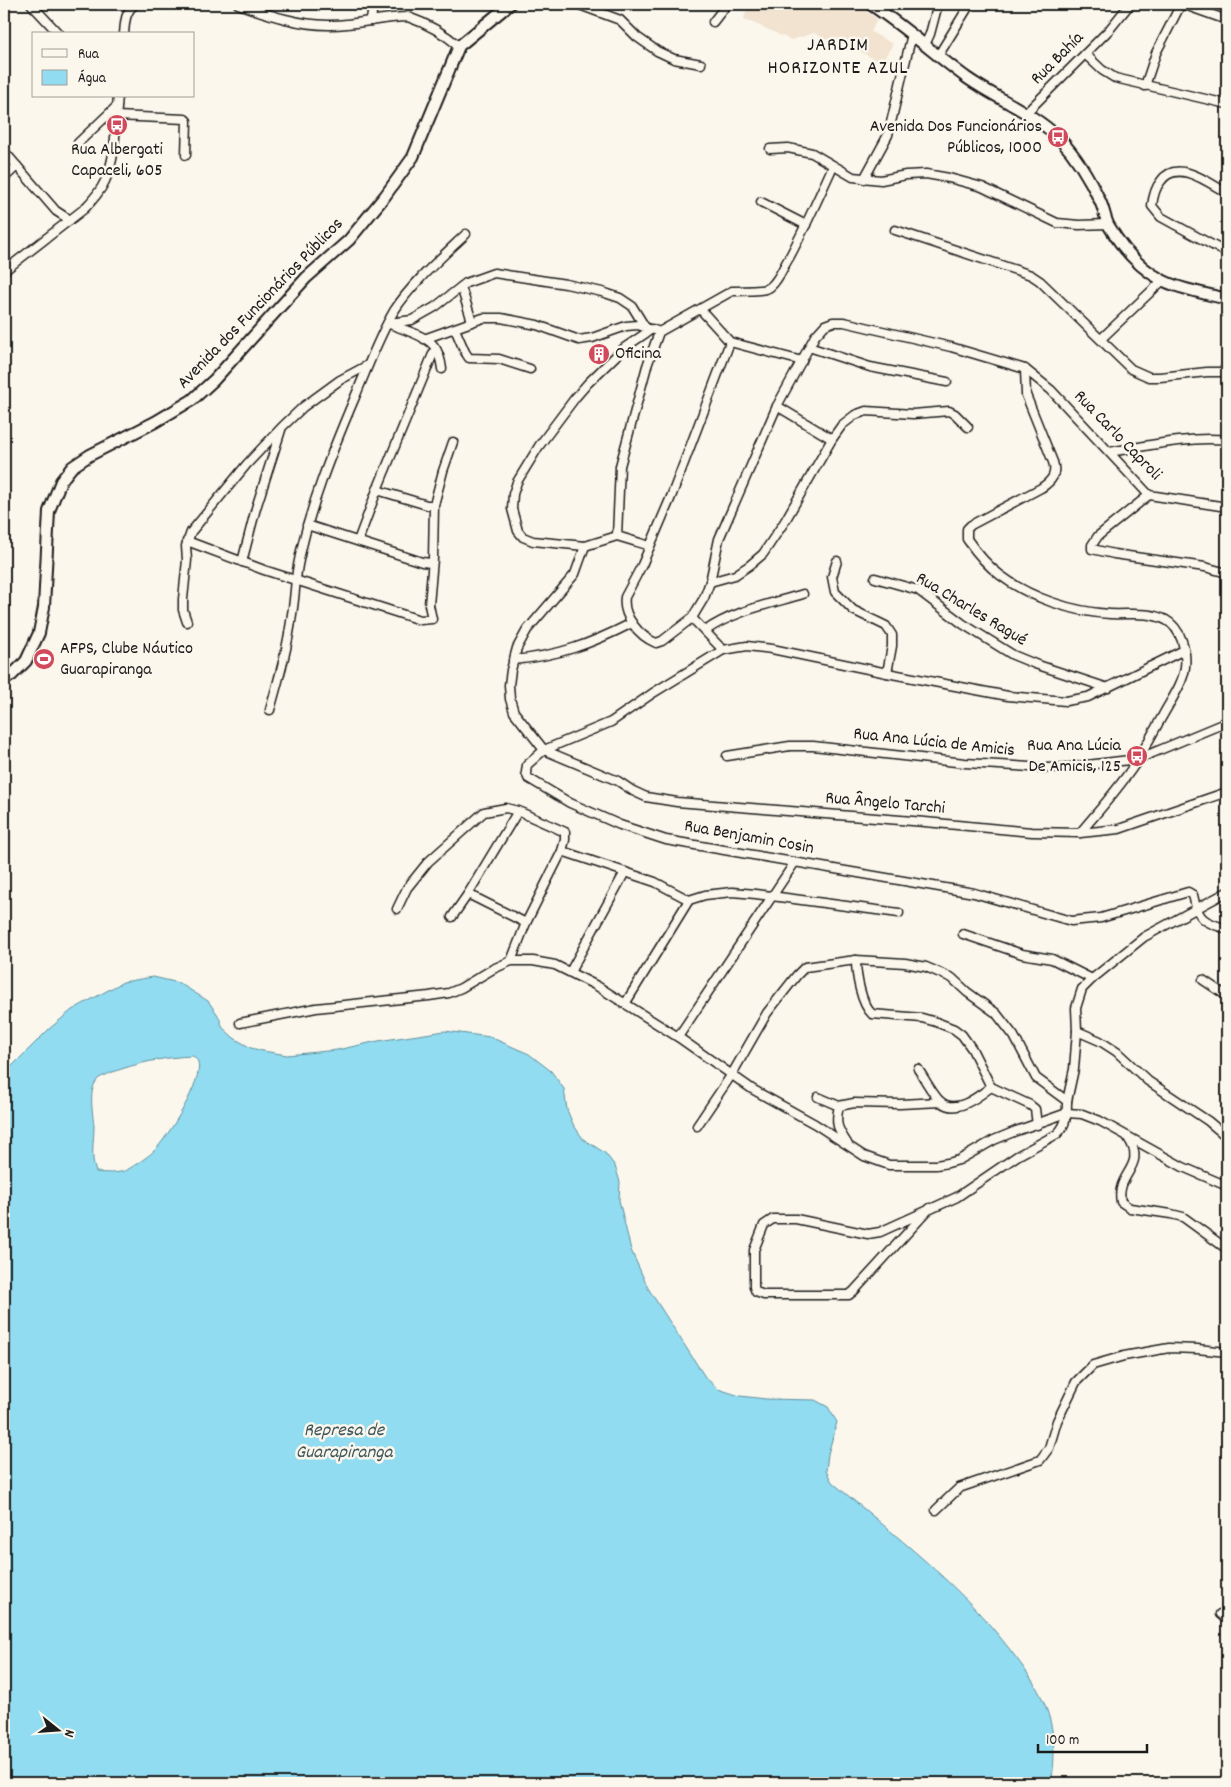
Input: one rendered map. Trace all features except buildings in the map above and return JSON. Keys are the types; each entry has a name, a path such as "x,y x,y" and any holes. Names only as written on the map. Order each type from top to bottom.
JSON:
{"street":[{"path":"31,4 57,32"},
{"path":"124,32 126,15 132,4"},
{"path":"238,4 263,13 309,24 331,25 408,17 459,46"},
{"path":"371,21 373,4"},
{"name":"Avenida dos Funcionários Públicos","path":"4,680 26,661 39,633 44,606 50,511 61,481 72,467 90,455 155,422 192,400 214,380 306,278 349,240 413,158 459,46 510,4"},
{"path":"577,4 620,20 637,37 674,59 700,64"},
{"path":"713,22 727,4"},
{"path":"870,4 912,34 938,56 983,88 1026,113 1058,138 1073,154 1088,177 1108,224 1124,249 1134,260 1162,281 1227,299"},
{"path":"925,45 938,4"},
{"path":"938,56 970,4"},
{"name":"Rua Bahía","path":"1026,113 1109,30 1130,4"},
{"path":"1145,86 1156,53 1181,4 1227,20"},
{"path":"864,179 888,135 912,34"},
{"path":"1085,54 1109,76 1125,82 1227,104"},
{"path":"4,271 93,200 105,182 112,156 118,98"},
{"path":"78,143 117,106"},
{"path":"116,116 186,119 186,155"},
{"path":"770,150 788,148 812,153 853,177 864,179 882,180 906,175 926,174 982,187 1058,224 1108,224"},
{"path":"4,151 56,211 70,220"},
{"path":"4,178 17,166"},
{"path":"650,546 617,536 585,546 533,541 523,537 514,522 512,510 513,494 517,482 539,446 575,398 624,348 652,329 701,310 732,291 744,289 763,291 770,287 777,279 806,225 833,166"},
{"path":"1227,192 1187,172 1179,170 1171,171 1164,177 1152,198 1152,206 1161,217 1227,254"},
{"path":"761,202 806,225"},
{"path":"895,230 1031,275 1040,281 1131,368 1149,377 1227,372"},
{"path":"270,710 285,653 296,579 307,525 330,459 368,364 402,300 466,234"},
{"path":"389,323 412,320 435,307 466,283 494,273 602,292 620,298 632,306 652,329 648,366 620,466 617,536"},
{"path":"1101,339 1162,281"},
{"path":"462,287 472,321"},
{"path":"701,310 730,342 802,360"},
{"path":"424,339 483,318 501,318 537,325 579,340 592,338 626,326 638,325 652,329"},
{"path":"730,342 671,497 625,597 626,612 632,623 651,641 656,643 662,641 692,618 704,598 710,582 719,539 777,406 815,336 825,325 833,322 844,322 951,347 1025,369 1026,395 1053,462 1055,468 1054,475 1049,483 1042,488 971,525 967,529 967,539 999,575 1020,589 1042,598 1087,611 1110,614 1144,614 1158,617 1168,621 1175,627 1184,650 1185,666 1181,681 1138,759 1080,832"},
{"path":"389,323 433,345 442,369"},
{"path":"455,329 469,358 499,359 530,369"},
{"path":"809,347 870,366 947,382"},
{"path":"358,541 377,490 436,349"},
{"path":"187,622 183,610 187,541 190,532 247,464 282,427 304,407 340,380 368,364"},
{"name":"Rua Carlo Caproli","path":"1025,369 1051,390 1149,495 1227,507"},
{"path":"777,406 832,439"},
{"path":"710,582 734,575 763,554 785,521 832,439 842,425 855,415 866,411 913,414 949,411 955,414 968,427"},
{"path":"242,562 256,508 282,427"},
{"path":"1109,452 1203,438 1227,440"},
{"path":"187,541 242,562 420,620 432,620 429,605 434,505 453,442"},
{"path":"377,490 427,505 434,505"},
{"path":"1149,495 1098,536 1092,544 1092,548 1114,554 1205,567 1227,573"},
{"path":"307,525 422,562 431,563 432,561"},
{"path":"544,750 514,712 510,699 509,685 513,660 527,630 575,574 585,546"},
{"path":"837,561 832,577 835,592 853,610 886,626 892,635 887,674"},
{"name":"Rua Charles Ragué","path":"875,578 918,590 963,624 1013,655 1108,688"},
{"path":"705,631 716,623 736,614 804,594"},
{"path":"692,618 723,650"},
{"path":"513,660 540,657 565,651 605,637 632,623"},
{"name":"Rua Benjamin Cosin","path":"1184,650 1088,698 1078,700 1046,700 1008,696 887,674 772,649 747,646 723,650 653,693 611,722 544,750 527,765 526,772 528,778 570,803 620,825 666,840 974,892 1071,921 1101,918 1188,892 1193,895 1196,910"},
{"path":"1138,759 1227,722"},
{"name":"Rua Ana Lúcia de Amicis","path":"727,756 790,746 813,746 965,763 1047,768 1088,766 1138,759"},
{"name":"Rua Ângelo Tarchi","path":"544,750 618,781 632,792 646,797 677,802 1032,832 1080,832 1119,829 1227,792"},
{"path":"397,909 407,888 428,862 484,812 506,808 518,811 565,832 562,851 526,923 511,962"},
{"path":"452,917 518,811"},
{"path":"562,851 655,882 689,900"},
{"path":"678,1037 795,862"},
{"path":"570,972 625,872"},
{"path":"625,1004 689,900 705,895 732,892 900,913"},
{"path":"930,1208 849,1295 764,1295 756,1292 754,1287 754,1250 764,1225 774,1219 785,1218 808,1221 868,1234 880,1232 930,1208 967,1192 1017,1156 1058,1134 1064,1125 1068,1113 1067,1101 1074,1069 1077,1031 1076,1008 1082,989 1092,978 1144,936 1227,892"},
{"path":"468,894 526,923"},
{"path":"1196,910 1204,920 1227,929"},
{"path":"963,934 1022,954 1052,959 1092,978"},
{"path":"856,960 856,972 866,1009 872,1014 922,1018 954,1029 962,1034 972,1048 991,1087 1030,1104 1035,1109 1037,1125"},
{"path":"697,1126 732,1074 767,1013 797,975 805,967 856,960 905,963 926,967 952,978 967,992 996,1013 1014,1036 1036,1078 1067,1101"},
{"path":"240,1022 316,1008 429,996 449,992 461,988 493,969 511,962 539,962 570,972 597,986 678,1037 752,1089 815,1124 864,1156 889,1165 936,1165 959,1160 994,1140 1068,1113 1088,1116 1183,1167 1227,1186"},
{"path":"1203,980 1227,996"},
{"path":"1077,1031 1100,1041 1117,1052 1148,1082 1208,1121 1227,1137"},
{"path":"918,1069 941,1102"},
{"path":"818,1098 839,1106 854,1103 900,1104 941,1102 951,1106 961,1105 976,1098 991,1087"},
{"path":"839,1106 836,1119 839,1131 848,1146"},
{"path":"1127,1136 1136,1154 1120,1187 1121,1202 1130,1208 1183,1217 1227,1249"},
{"path":"936,1510 959,1488 1040,1460 1049,1448 1058,1421 1076,1382 1093,1365 1124,1356 1169,1348 1227,1352"},
{"path":"1220,1614 1227,1620"}],"shaded area":[{"path":"748,4 820,4 824,7 826,4 856,4 877,19 871,32 893,44 881,63 836,38 833,43 814,33 791,40 744,19"}],"water":[{"name":"Represa de Guarapiranga","path":"153,977 179,983 208,1001 218,1015 223,1028 234,1038 251,1048 263,1051 287,1055 337,1050 378,1041 445,1031 490,1037 529,1054 551,1071 564,1089 567,1110 573,1124 583,1139 605,1153 615,1166 620,1182 619,1200 631,1250 648,1288 705,1377 718,1389 740,1396 766,1399 815,1400 828,1407 837,1422 828,1454 826,1471 832,1482 903,1541 971,1604 1011,1651 1034,1684 1045,1705 1053,1734 1054,1763 1051,1783 4,1783 4,1074 49,1029 72,1010 123,982","holes":["193,1056 198,1062 196,1081 184,1108 161,1143 149,1155 127,1170 115,1173 96,1172 93,1155 92,1094 95,1083 99,1078 140,1063"]}],"place":[{"name":"Rua Albergati Capaceli, 605","path":"117,125"},
{"name":"Avenida Dos Funcionários Públicos, 1000","path":"1058,137"},
{"name":"Oficina","path":"599,354"},
{"name":"AFPS, Clube Náutico Guarapiranga","path":"44,659"},
{"name":"Rua Ana Lúcia De Amicis, 125","path":"1137,756"}],"district":[{"name":"JARDIM HORIZONTE AZUL","path":"838,58"}]}
